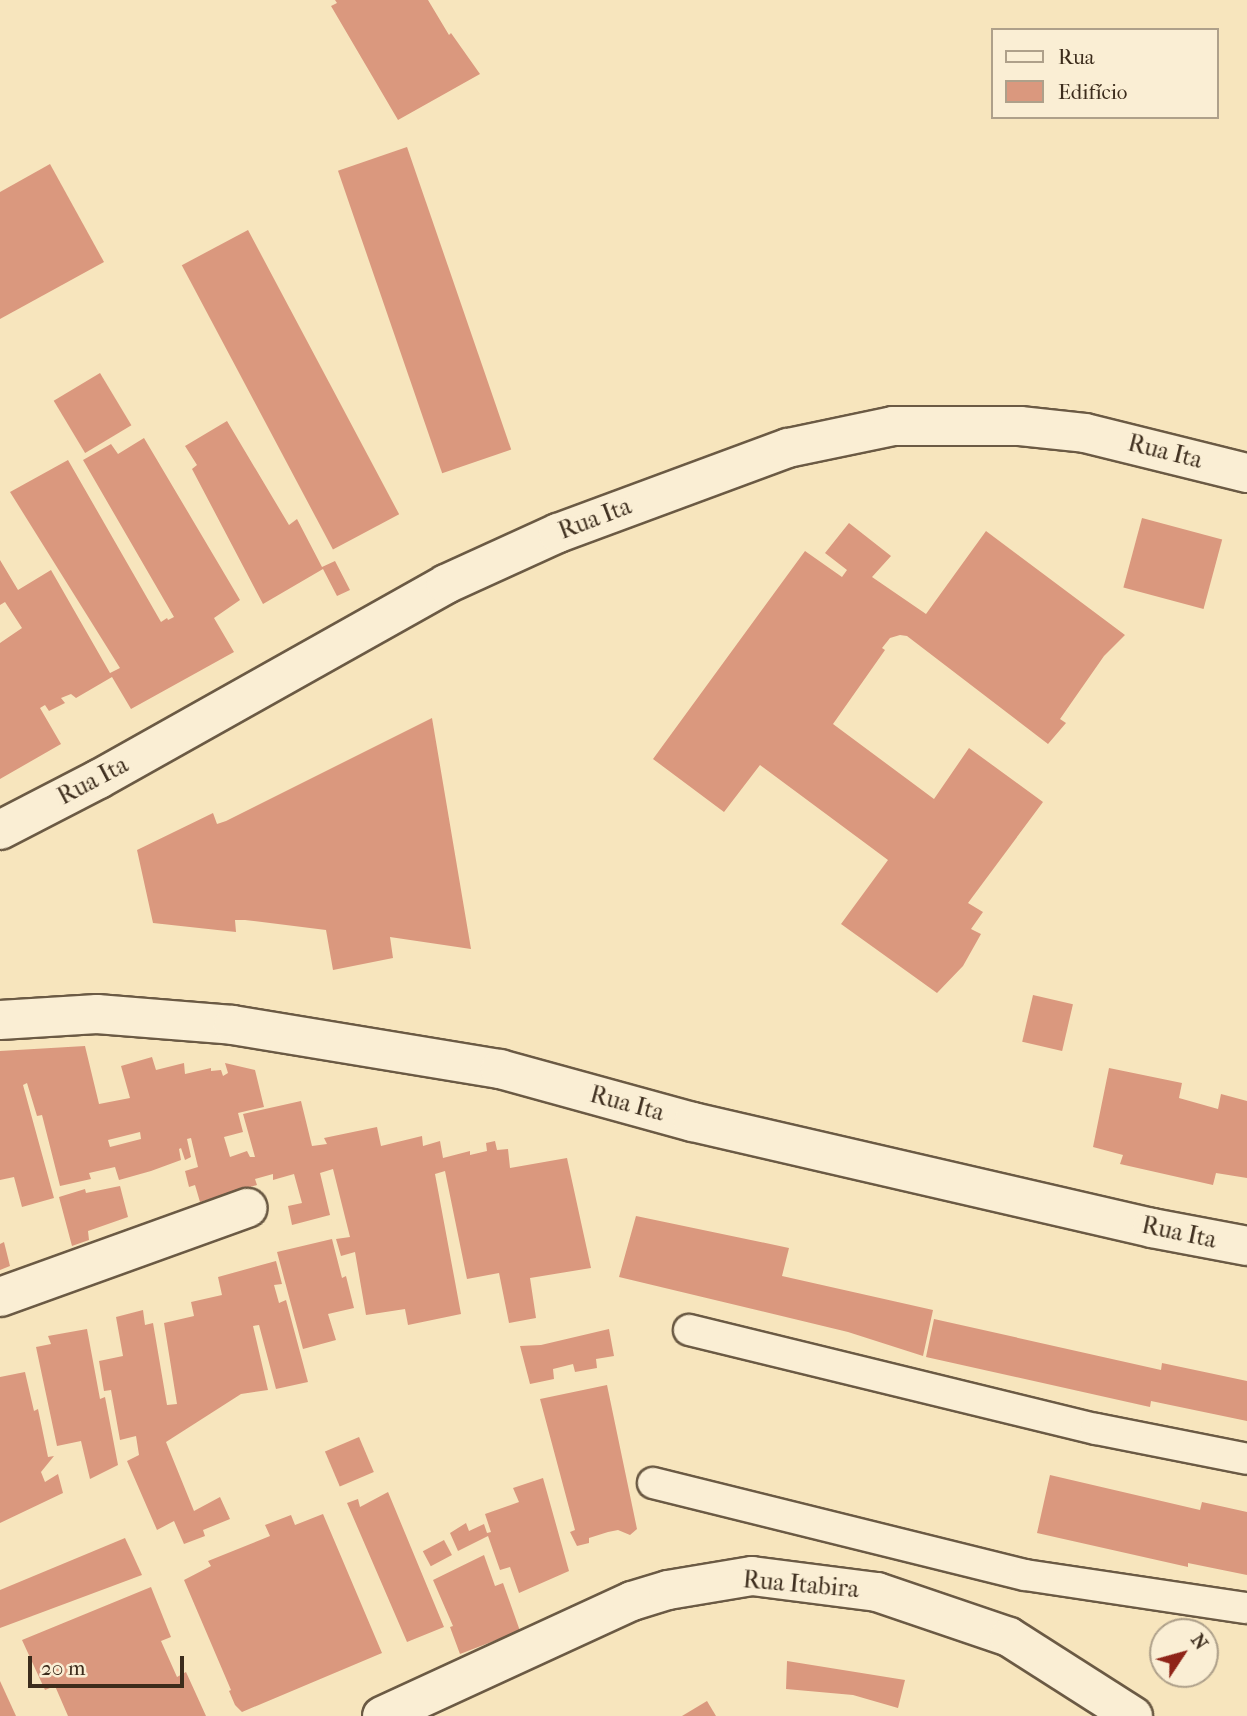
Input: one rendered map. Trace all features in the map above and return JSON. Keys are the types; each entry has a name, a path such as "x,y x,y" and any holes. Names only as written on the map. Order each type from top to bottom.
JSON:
{"street":[{"name":"Rua Ita","path":"0,830 99,779 446,584 558,533 788,448 893,426 1020,426 1085,433 1247,473"},
{"name":"Rua Ita","path":"0,1020 97,1014 233,1025 500,1069 693,1122 1152,1228 1247,1246"},
{"path":"0,1297 247,1208"},
{"name":"Rua Itabira","path":"382,1716 632,1601 668,1590 752,1576 877,1592 1009,1637 1133,1716"}],"lane":[{"path":"689,1330 1096,1429 1247,1459"},
{"path":"653,1483 1025,1575 1247,1608"}],"building":[{"path":"335,0 428,0 449,35 451,33 480,74 398,120 331,6 337,3"},
{"path":"407,147 511,450 442,473 338,171"},
{"path":"50,164 104,262 0,319 0,192"},
{"path":"248,230 399,514 333,550 182,265"},
{"path":"100,373 131,425 85,453 54,401"},
{"path":"227,421 289,525 297,519 322,567 335,561 350,590 337,596 323,569 263,604 192,469 197,465 185,446"},
{"path":"144,438 240,600 214,618 234,652 131,709 112,677 76,698 71,694 61,698 65,703 49,711 45,705 40,708 61,744 0,779 0,643 22,628 5,602 0,605 0,560 18,590 51,570 110,673 120,668 10,492 68,460 161,622 167,618 168,620 174,617 83,460 111,444 118,454"},
{"path":"1142,518 1222,539 1204,609 1123,588"},
{"path":"849,523 891,556 872,577 926,614 986,531 1125,635 1104,656 1060,719 1066,723 1048,744 907,636 900,635 890,638 882,648 885,650 833,724 934,799 969,748 1043,802 968,903 983,912 971,929 981,934 963,966 937,993 841,924 888,860 760,765 724,812 653,759 805,551 842,577 847,570 825,553"},
{"path":"432,718 471,949 390,937 393,958 333,970 326,930 245,920 235,920 236,932 153,923 137,850 213,813 217,824 226,821"},
{"path":"1033,995 1073,1004 1062,1051 1022,1042"},
{"path":"85,1046 99,1104 130,1098 121,1066 152,1057 156,1070 184,1063 185,1074 211,1068 211,1071 221,1070 223,1076 228,1073 225,1063 255,1070 264,1107 238,1113 243,1132 224,1137 230,1157 247,1151 250,1157 255,1157 243,1114 301,1101 312,1146 327,1144 324,1138 377,1127 381,1146 422,1136 423,1146 440,1141 443,1158 470,1151 470,1155 487,1151 486,1143 495,1141 497,1150 508,1149 510,1168 567,1158 591,1268 530,1278 536,1318 509,1323 499,1273 467,1279 445,1171 435,1174 461,1314 408,1325 405,1309 366,1315 355,1252 341,1256 336,1239 350,1237 333,1169 320,1173 330,1215 292,1225 288,1206 302,1203 294,1174 273,1180 273,1174 255,1179 257,1185 200,1202 195,1185 189,1187 185,1171 198,1167 191,1138 187,1139 191,1157 185,1160 181,1148 181,1160 151,1171 119,1180 115,1167 89,1173 91,1179 60,1186 42,1115 37,1116 27,1083 23,1085 54,1198 22,1207 14,1177 0,1180 0,1051","holes":["140,1132 141,1139 110,1147 108,1140"]},
{"path":"1109,1068 1182,1083 1179,1098 1218,1109 1221,1094 1247,1101 1247,1178 1216,1173 1213,1185 1120,1164 1123,1155 1093,1147"},
{"path":"120,1186 128,1217 88,1231 89,1240 72,1246 59,1197 85,1189 86,1193"},
{"path":"636,1216 789,1248 782,1276 933,1310 923,1356 848,1332 619,1277"},
{"path":"332,1239 342,1278 346,1276 354,1308 328,1314 336,1340 303,1349 277,1252"},
{"path":"4,1242 10,1266 0,1270 0,1244"},
{"path":"276,1261 282,1284 274,1285 279,1303 286,1300 308,1382 276,1389 259,1325 253,1326 268,1390 241,1394 166,1442 194,1511 220,1497 230,1519 203,1530 205,1536 184,1544 174,1521 157,1530 127,1461 139,1455 136,1436 120,1440 111,1390 104,1391 99,1361 123,1356 116,1317 143,1310 145,1325 153,1323 167,1405 177,1404 164,1323 194,1316 191,1302 222,1295 218,1277"},
{"path":"934,1319 1161,1370 1162,1363 1247,1381 1247,1421 1151,1401 1150,1407 926,1357"},
{"path":"87,1329 100,1399 105,1397 118,1465 90,1479 81,1441 57,1446 36,1347 51,1344 48,1336"},
{"path":"609,1329 614,1356 596,1359 597,1368 575,1372 573,1364 553,1369 554,1379 530,1384 520,1346 541,1345"},
{"path":"25,1372 34,1411 38,1409 48,1457 54,1456 41,1472 45,1482 58,1474 63,1493 0,1523 0,1377"},
{"path":"607,1385 637,1529 630,1535 618,1530 608,1532 589,1538 589,1543 577,1546 570,1532 575,1530 540,1399"},
{"path":"359,1437 374,1472 340,1486 325,1451"},
{"path":"1050,1475 1200,1510 1202,1502 1247,1512 1247,1575 1188,1563 1188,1567 1037,1533"},
{"path":"543,1478 569,1571 519,1593 510,1567 500,1570 488,1536 458,1551 450,1533 466,1523 469,1531 484,1524 487,1533 491,1532 485,1514 519,1502 513,1488"},
{"path":"388,1492 444,1627 407,1642 347,1503 358,1499 360,1507"},
{"path":"323,1514 382,1653 242,1712 235,1705 184,1580 211,1566 208,1561 270,1536 265,1525 291,1515 295,1525"},
{"path":"125,1538 142,1575 0,1628 0,1590"},
{"path":"444,1540 452,1555 431,1566 423,1551"},
{"path":"484,1555 495,1586 503,1583 520,1631 460,1654 450,1627 453,1626 433,1580"},
{"path":"151,1587 171,1637 161,1641 177,1677 186,1672 206,1716 68,1716 55,1686 45,1690 22,1640"},
{"path":"787,1661 905,1680 898,1708 853,1695 786,1689"},
{"path":"0,1681 16,1716 0,1716"},
{"path":"707,1701 716,1716 682,1716"}]}
